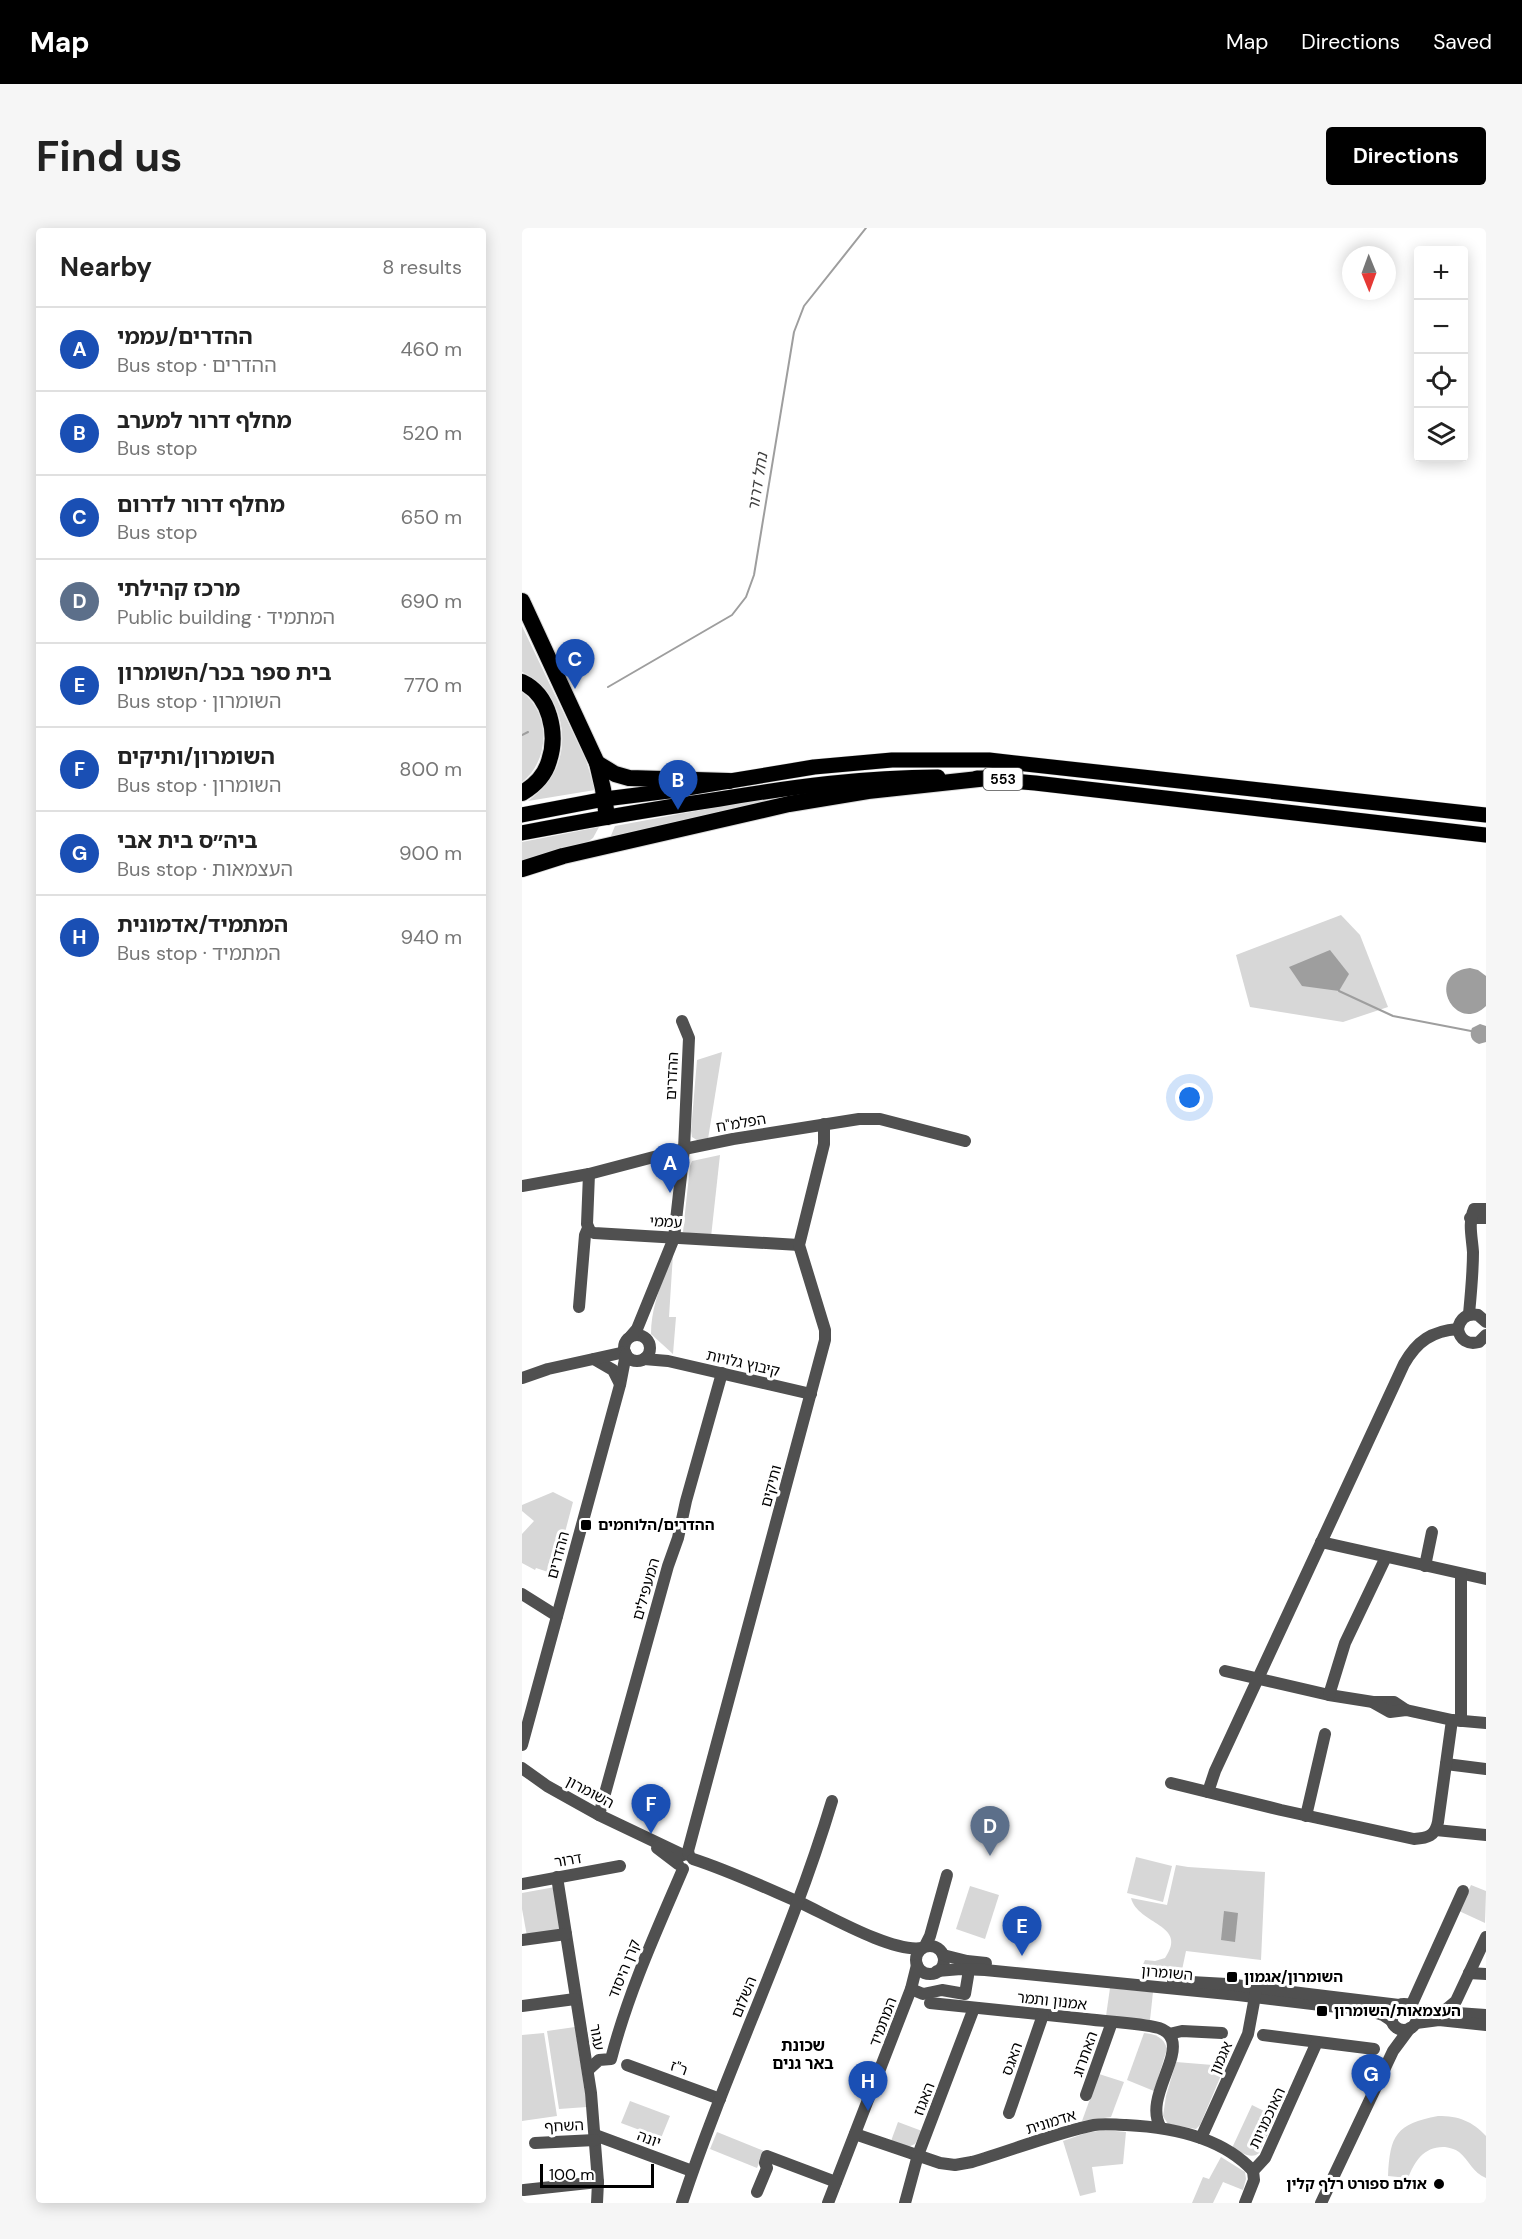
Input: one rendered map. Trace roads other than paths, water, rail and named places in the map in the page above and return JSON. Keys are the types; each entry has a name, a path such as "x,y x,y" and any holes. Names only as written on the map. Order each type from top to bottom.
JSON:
{"highway":[{"path":"522,602 597,764 607,817"},
{"path":"522,682 538,693 544,703 552,731 549,762 542,775 522,794"},
{"path":"597,764 615,774 629,778 729,781"},
{"path":"522,869 563,856 789,804 868,791 988,778"}],"main road":[{"name":"553","path":"522,815 605,799 848,764 940,759 989,760 1486,815"},
{"name":"553","path":"522,833 789,788 893,778 988,778 1486,834"}],"street":[{"name":"ההדרים","path":"631,1336 637,1329 674,1238 684,1149 689,1038 682,1021"},
{"name":"הפלמ\"ח","path":"522,1186 590,1174 734,1138 860,1119 880,1119 965,1142"},
{"path":"799,1245 824,1144 824,1124"},
{"path":"579,1307 585,1234 588,1228 590,1174"},
{"path":"1479,1214 1473,1251 1472,1288 1478,1317 1462,1318 1458,1329 1459,1334 1467,1342 1479,1342 1486,1335"},
{"name":"עממי","path":"588,1228 594,1233 799,1245"},
{"name":"ותיקים","path":"687,1861 825,1335 799,1245"},
{"name":"ההדרים","path":"645,1308 645,1326 650,1342"},
{"path":"1208,1792 1215,1771 1410,1353 1418,1343 1434,1333 1458,1329"},
{"path":"650,1342 650,1353 633,1357 626,1342 631,1336 642,1335 650,1342 668,1361"},
{"name":"ההדרים","path":"523,1739 620,1384 633,1357"},
{"name":"קיבוץ גלויות","path":"522,1378 594,1359 633,1357 668,1361 811,1394"},
{"path":"594,1359 602,1361 613,1370 620,1384"},
{"name":"המעפילים","path":"599,1815 668,1566 678,1538 686,1501 722,1373"},
{"path":"1425,1566 1432,1532"},
{"path":"1322,1542 1486,1579"},
{"path":"1329,1695 1345,1643 1386,1557"},
{"path":"1171,1783 1306,1816 1414,1839 1432,1836 1436,1830 1446,1764 1456,1721 1461,1575"},
{"path":"522,1594 557,1616"},
{"path":"1225,1671 1329,1695 1373,1702 1390,1712 1406,1710 1456,1721 1486,1723"},
{"path":"1306,1816 1325,1734"},
{"path":"1446,1764 1486,1769"},
{"name":"השומרון","path":"522,1768 547,1786 687,1861 716,1868 920,1955"},
{"name":"השומרון","path":"522,1778 547,1786"},
{"name":"השלום","path":"682,2203 720,2099 798,1902 831,1801"},
{"path":"1436,1830 1486,1835"},
{"name":"קרן היסוד","path":"588,2070 599,2060 611,2059 636,1978 687,1861"},
{"name":"דרור","path":"522,1884 620,1866"},
{"name":"המתמיד","path":"828,2203 912,1987 920,1955 930,1936 947,1875"},
{"name":"עגור","path":"557,1877 588,2070 598,2182 597,2203"},
{"path":"1321,2203 1332,2175 1410,2015 1463,1891"},
{"name":"המתמיד","path":"934,1923 941,1952"},
{"path":"522,1940 566,1934"},
{"path":"1444,2011 1452,2007 1461,1992 1486,1937"},
{"path":"933,1946 941,1952 944,1963 934,1972 924,1972 920,1955 933,1946"},
{"name":"השומרון","path":"941,1952 967,1961 1159,1980 1486,2025"},
{"name":"השומרון","path":"934,1972 961,1969 985,1970 1256,1992 1383,2014 1403,2030 1410,2015"},
{"name":"המתמיד","path":"912,1987 934,1972"},
{"path":"1469,1973 1486,1974"},
{"path":"912,1987 923,1994 942,1990 965,1994 968,1976"},
{"name":"אגמון","path":"1202,2138 1246,2038 1256,1992"},
{"path":"1461,1992 1463,2003 1480,2014"},
{"path":"522,2006 575,1999"},
{"name":"אמנון ותמר","path":"930,2003 1112,2022 1161,2029 1169,2034 1182,2031 1222,2033"},
{"name":"האגוז","path":"906,2203 918,2155 974,2008"},
{"name":"השומרון","path":"1410,2015 1444,2011 1480,2014"},
{"path":"1393,2051 1396,2038 1393,2012 1410,2015"},
{"name":"האגס","path":"1009,2113 1043,2015"},
{"name":"האתרוג","path":"1086,2095 1112,2022"},
{"path":"1161,2128 1157,2112 1161,2088 1173,2050 1173,2042 1169,2034"},
{"path":"1263,2036 1374,2049"},
{"name":"האוכמניות","path":"1245,2203 1254,2180 1253,2170 1265,2158 1317,2042"},
{"name":"ר\"ז","path":"627,2065 720,2099"},
{"path":"1143,2126 1157,2112"},
{"name":"אדמונית","path":"855,2134 948,2165 963,2164 1095,2125 1143,2126 1202,2138 1253,2170"},
{"name":"השחף","path":"535,2143 595,2138"},
{"name":"יונה","path":"595,2138 693,2171"},
{"path":"758,2192 767,2168 765,2163 767,2156 836,2182"},
{"path":"1332,2175 1332,2203"},
{"path":"524,2190 598,2182"}],"waterway":[{"name":"נחל דרור","path":"608,687 732,615 746,597 754,575 794,332 804,306 866,228"},
{"name":"נחל דרור","path":"522,735 528,732"},
{"path":"1339,991 1393,1016 1471,1031"}],"place":[{"name":"מחלף דרור לדרום","path":"575,689"},
{"name":"מחלף דרור למערב","path":"678,810"},
{"name":"ההדרים/עממי","path":"670,1193"},
{"name":"ההדרים/הלוחמים","path":"586,1525"},
{"name":"השומרון/ותיקים","path":"651,1834"},
{"name":"מרכז קהילתי","path":"990,1856"},
{"name":"בית ספר בכר/השומרון","path":"1022,1956"},
{"name":"השומרון/אגמון","path":"1232,1977"},
{"name":"העצמאות/השומרון","path":"1322,2011"},
{"name":"ביה״ס בית אבי","path":"1371,2104"},
{"name":"המתמיד/אדמונית","path":"868,2111"},
{"name":"אולם ספורט רלף קלין","path":"1439,2184"}],"district":[{"name":"שכונת באר גנים","path":"803,2054"}]}
